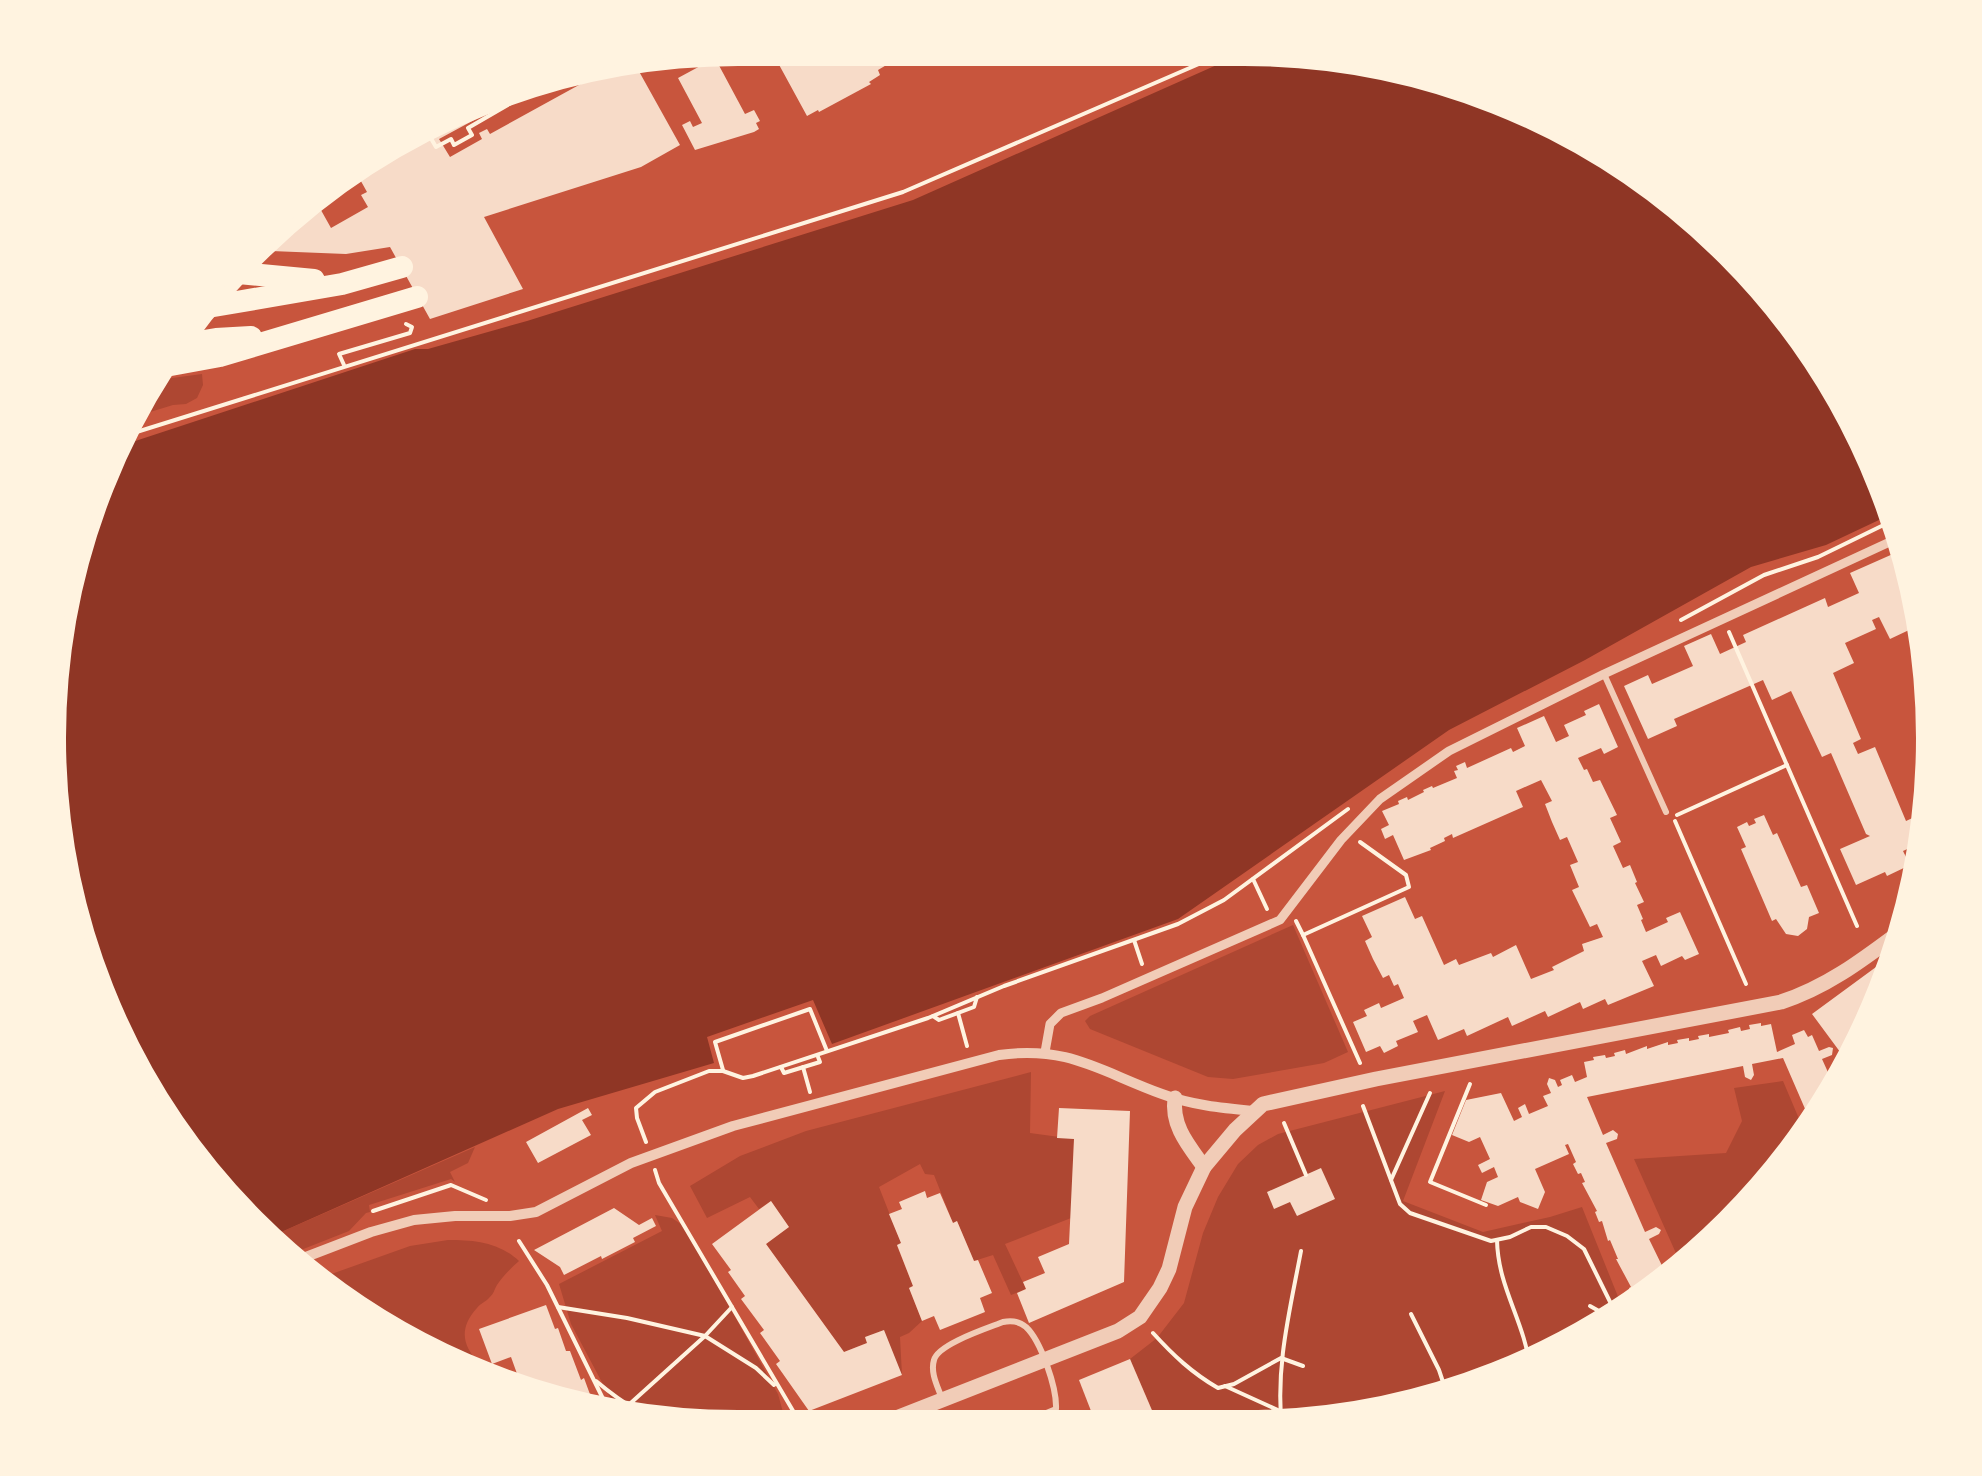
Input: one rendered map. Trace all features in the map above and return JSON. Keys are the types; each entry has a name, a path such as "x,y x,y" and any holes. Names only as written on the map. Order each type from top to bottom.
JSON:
{"highway":[{"path":"216,306 342,284 402,267"},
{"path":"245,274 342,284"},
{"path":"172,364 220,356 417,298"},
{"path":"186,344 290,334"}],"street":[{"path":"1045,1052 1050,1024 1061,1013 1280,920 1347,833 1380,799 1449,750 1892,541"},
{"path":"899,1416 1125,1328 1140,1317 1165,1279 1185,1207 1204,1167 1263,1104 1781,1002 1832,980 1892,938"},
{"path":"303,1258 414,1220 523,1216 650,1154 775,1114 999,1055 1045,1052 1072,1058 1175,1098 1253,1112"},
{"path":"1175,1098 1175,1119 1204,1167"}],"lane":[{"path":"1604,674 1666,812"},
{"path":"942,1399 934,1375 935,1356 941,1348 1003,1322 1016,1322 1028,1329 1056,1396 1056,1409 1039,1416"},
{"path":"914,1410 916,1416"}],"path":[{"path":"133,433 903,192 1209,60"},
{"path":"429,135 436,147 451,139 454,145 472,135 468,128 527,94"},
{"path":"344,366 339,354 410,333 412,327 407,323"},
{"path":"1681,620 1764,575 1818,556 1887,523"},
{"path":"1723,619 1857,926"},
{"path":"1746,984 1673,816 1786,764"},
{"path":"797,1416 659,1182 636,1108 655,1092 709,1071 723,1070 743,1078 781,1067 932,1016 1178,924 1207,911 1356,803"},
{"path":"1303,935 1408,887 1406,875 1347,833"},
{"path":"1252,879 1259,894"},
{"path":"1289,907 1360,1064"},
{"path":"1134,938 1147,978"},
{"path":"932,1016 939,1020 974,1006 977,996"},
{"path":"723,1070 715,1042 810,1009 827,1051"},
{"path":"958,1013 968,1050"},
{"path":"781,1067 784,1073 820,1062 817,1054"},
{"path":"803,1067 810,1092"},
{"path":"1470,1084 1430,1182 1486,1205"},
{"path":"1391,1180 1430,1092"},
{"path":"1363,1106 1400,1204 1410,1213 1491,1242 1531,1228 1546,1228 1566,1236 1584,1250 1611,1308"},
{"path":"1284,1123 1306,1175"},
{"path":"373,1210 451,1185 490,1201"},
{"path":"1498,1240 1502,1282 1528,1353"},
{"path":"519,1241 547,1285 605,1403"},
{"path":"1281,1415 1280,1358 1301,1251"},
{"path":"1590,1306 1603,1313"},
{"path":"592,1378 627,1406 732,1307"},
{"path":"558,1308 627,1318 705,1336 756,1368 780,1391"},
{"path":"1411,1314 1444,1385"},
{"path":"1153,1333 1194,1374 1218,1388 1280,1358 1302,1366"},
{"path":"1226,1386 1281,1411"}],"shaded area":[{"path":"1228,60 1332,66 1376,73 1462,96 1544,130 1621,174 1691,228 1723,259 1754,291 1808,361 1852,438 1885,517 1826,545 1751,567 1449,730 1178,919 832,1044 813,1000 707,1037 714,1063 558,1109 277,1234 200,1151 151,1077 96,956 73,870 61,782 61,694 66,650 83,563 128,444 415,349 428,349 527,321 913,200"},
{"path":"202,374 203,385 197,398 186,404 143,414 163,379"},
{"path":"1293,925 1348,1052 1324,1063 1233,1079 1208,1077 1090,1029 1085,1021 1090,1016"},
{"path":"1031,1072 1030,1133 1074,1139 1071,1218 1005,1244 1026,1289 1011,1295 993,1255 974,1261 957,1221 953,1223 934,1175 925,1174 920,1164 879,1187 901,1243 897,1246 922,1321 900,1337 902,1375 865,1337 867,1343 844,1352 766,1244 789,1227 771,1201 759,1209 750,1197 707,1218 690,1186 740,1156 806,1131"},
{"path":"1783,1081 1801,1124 1754,1185 1678,1258 1634,1159 1726,1153 1742,1121 1734,1088"},
{"path":"1445,1091 1403,1201 1483,1232 1582,1207 1620,1302 1544,1346 1419,1393 1288,1415 1154,1416 1130,1359 1157,1338 1184,1303 1203,1233 1238,1164 1258,1145 1278,1134"},
{"path":"475,1147 468,1163 450,1172 455,1182 451,1179 369,1205 370,1212 349,1231 296,1252 277,1234"},
{"path":"655,1215 672,1218 685,1227 778,1394 784,1416 694,1415 614,1404 571,1324 559,1284 662,1231"},
{"path":"448,1240 486,1243 519,1261 468,1320 466,1342 480,1365 399,1325 325,1276 410,1246"}],"building":[{"path":"716,60 745,114 754,110 760,121 756,123 759,129 695,150 682,125 690,121 693,127 702,123 678,78"},
{"path":"895,60 878,70 880,75 871,84 807,116 777,61"},
{"path":"637,68 680,145 641,167 484,217 523,289 430,319 390,247 346,254 270,249 318,205 331,228 368,207 361,195 367,192 358,176 438,130 485,110 487,113 439,139 450,157 482,139 479,133 487,129 490,134 588,80"},
{"path":"1896,553 1913,628 1890,639 1879,617 1872,620 1876,629 1845,643 1854,663 1833,673 1861,739 1853,743 1858,754 1875,747 1906,821 1917,816 1913,847 1903,851 1910,865 1856,885 1840,849 1870,836 1831,753 1822,757 1791,691 1772,700 1763,680 1674,719 1677,726 1648,739 1624,686 1648,675 1652,684 1693,666 1684,646 1711,634 1720,654 1746,642 1743,635 1825,598 1828,607 1859,593 1850,573"},
{"path":"1599,704 1618,747 1604,754 1601,748 1578,758 1593,782 1600,780 1617,815 1610,818 1621,842 1613,846 1623,868 1630,865 1637,882 1644,902 1637,905 1641,920 1646,932 1680,912 1699,954 1685,960 1682,956 1661,966 1656,955 1642,961 1654,986 1608,1005 1605,999 1583,1009 1580,1002 1548,1017 1545,1011 1512,1026 1508,1017 1467,1036 1464,1029 1438,1040 1427,1015 1413,1021 1418,1032 1396,1041 1398,1046 1384,1053 1380,1046 1366,1052 1353,1022 1367,1016 1364,1010 1404,998 1398,984 1394,986 1389,975 1383,978 1373,959 1365,941 1372,937 1362,916 1405,897 1415,919 1422,916 1444,965 1456,959 1459,965 1491,953 1493,957 1516,945 1531,979 1584,951 1582,944 1603,937 1597,924 1590,927 1572,890 1579,887 1570,865 1578,862 1567,837 1560,840 1545,804 1552,801 1541,780 1516,791 1523,807 1453,838 1452,834 1431,850 1404,860 1393,835 1385,839 1381,829 1389,825 1382,811 1457,778 1456,766 1465,762 1467,768 1511,748 1513,752 1525,746 1517,728 1544,716 1556,742 1569,736 1564,725"},
{"path":"1764,815 1773,835 1777,833 1801,887 1807,885 1819,913 1809,917 1807,929 1798,936 1786,934 1776,919 1772,921 1741,849 1746,847 1737,827 1756,823 1754,819"},
{"path":"1884,961 1843,1055 1812,1014"},
{"path":"1771,1024 1777,1052 1795,1044 1792,1035 1804,1030 1808,1037 1812,1035 1819,1051 1833,1048 1832,1055 1822,1059 1831,1078 1808,1115 1783,1058 1752,1064 1751,1080 1745,1077 1743,1066 1587,1097 1603,1135 1613,1130 1618,1134 1617,1139 1606,1143 1645,1232 1656,1227 1661,1230 1649,1239 1664,1270 1631,1295 1581,1173 1573,1164 1576,1162 1568,1144 1565,1145 1569,1154 1535,1169 1545,1192 1538,1209 1520,1202 1518,1197 1498,1206 1481,1200 1487,1182 1498,1177 1494,1167 1482,1173 1478,1165 1490,1159 1480,1137 1469,1142 1452,1135 1466,1100 1501,1093 1514,1121 1522,1117 1518,1108 1525,1104 1529,1114 1548,1106 1543,1096 1551,1093 1549,1078 1558,1087 1562,1085 1560,1080 1572,1075 1575,1082 1587,1077 1584,1062 1594,1060 1593,1057 1606,1058 1625,1050 1626,1054 1647,1046 1729,1033 1728,1030 1740,1027 1741,1031 1750,1029 1749,1025"},
{"path":"588,1108 592,1115 582,1120 591,1135 538,1163 526,1142"},
{"path":"1059,1108 1130,1111 1124,1282 1029,1323 1017,1293 1026,1289 1023,1282 1045,1273 1038,1257 1069,1244 1074,1139 1057,1138"},
{"path":"1321,1168 1335,1199 1297,1216 1290,1202 1274,1209 1267,1192"},
{"path":"925,1191 927,1198 940,1193 992,1293 980,1298 985,1312 940,1330 934,1316 922,1321 889,1214 902,1209 899,1202"},
{"path":"771,1201 789,1227 766,1244 844,1352 867,1343 865,1337 884,1330 902,1375 809,1411 776,1364 780,1361 760,1333 764,1330 741,1299 745,1296 712,1244"},
{"path":"614,1208 639,1225 652,1218 656,1226 633,1238 635,1242 564,1275 560,1267 534,1250"},
{"path":"546,1305 592,1400 519,1380 511,1357 492,1364 479,1329"},
{"path":"1130,1359 1154,1416 1093,1416 1079,1380"}]}
